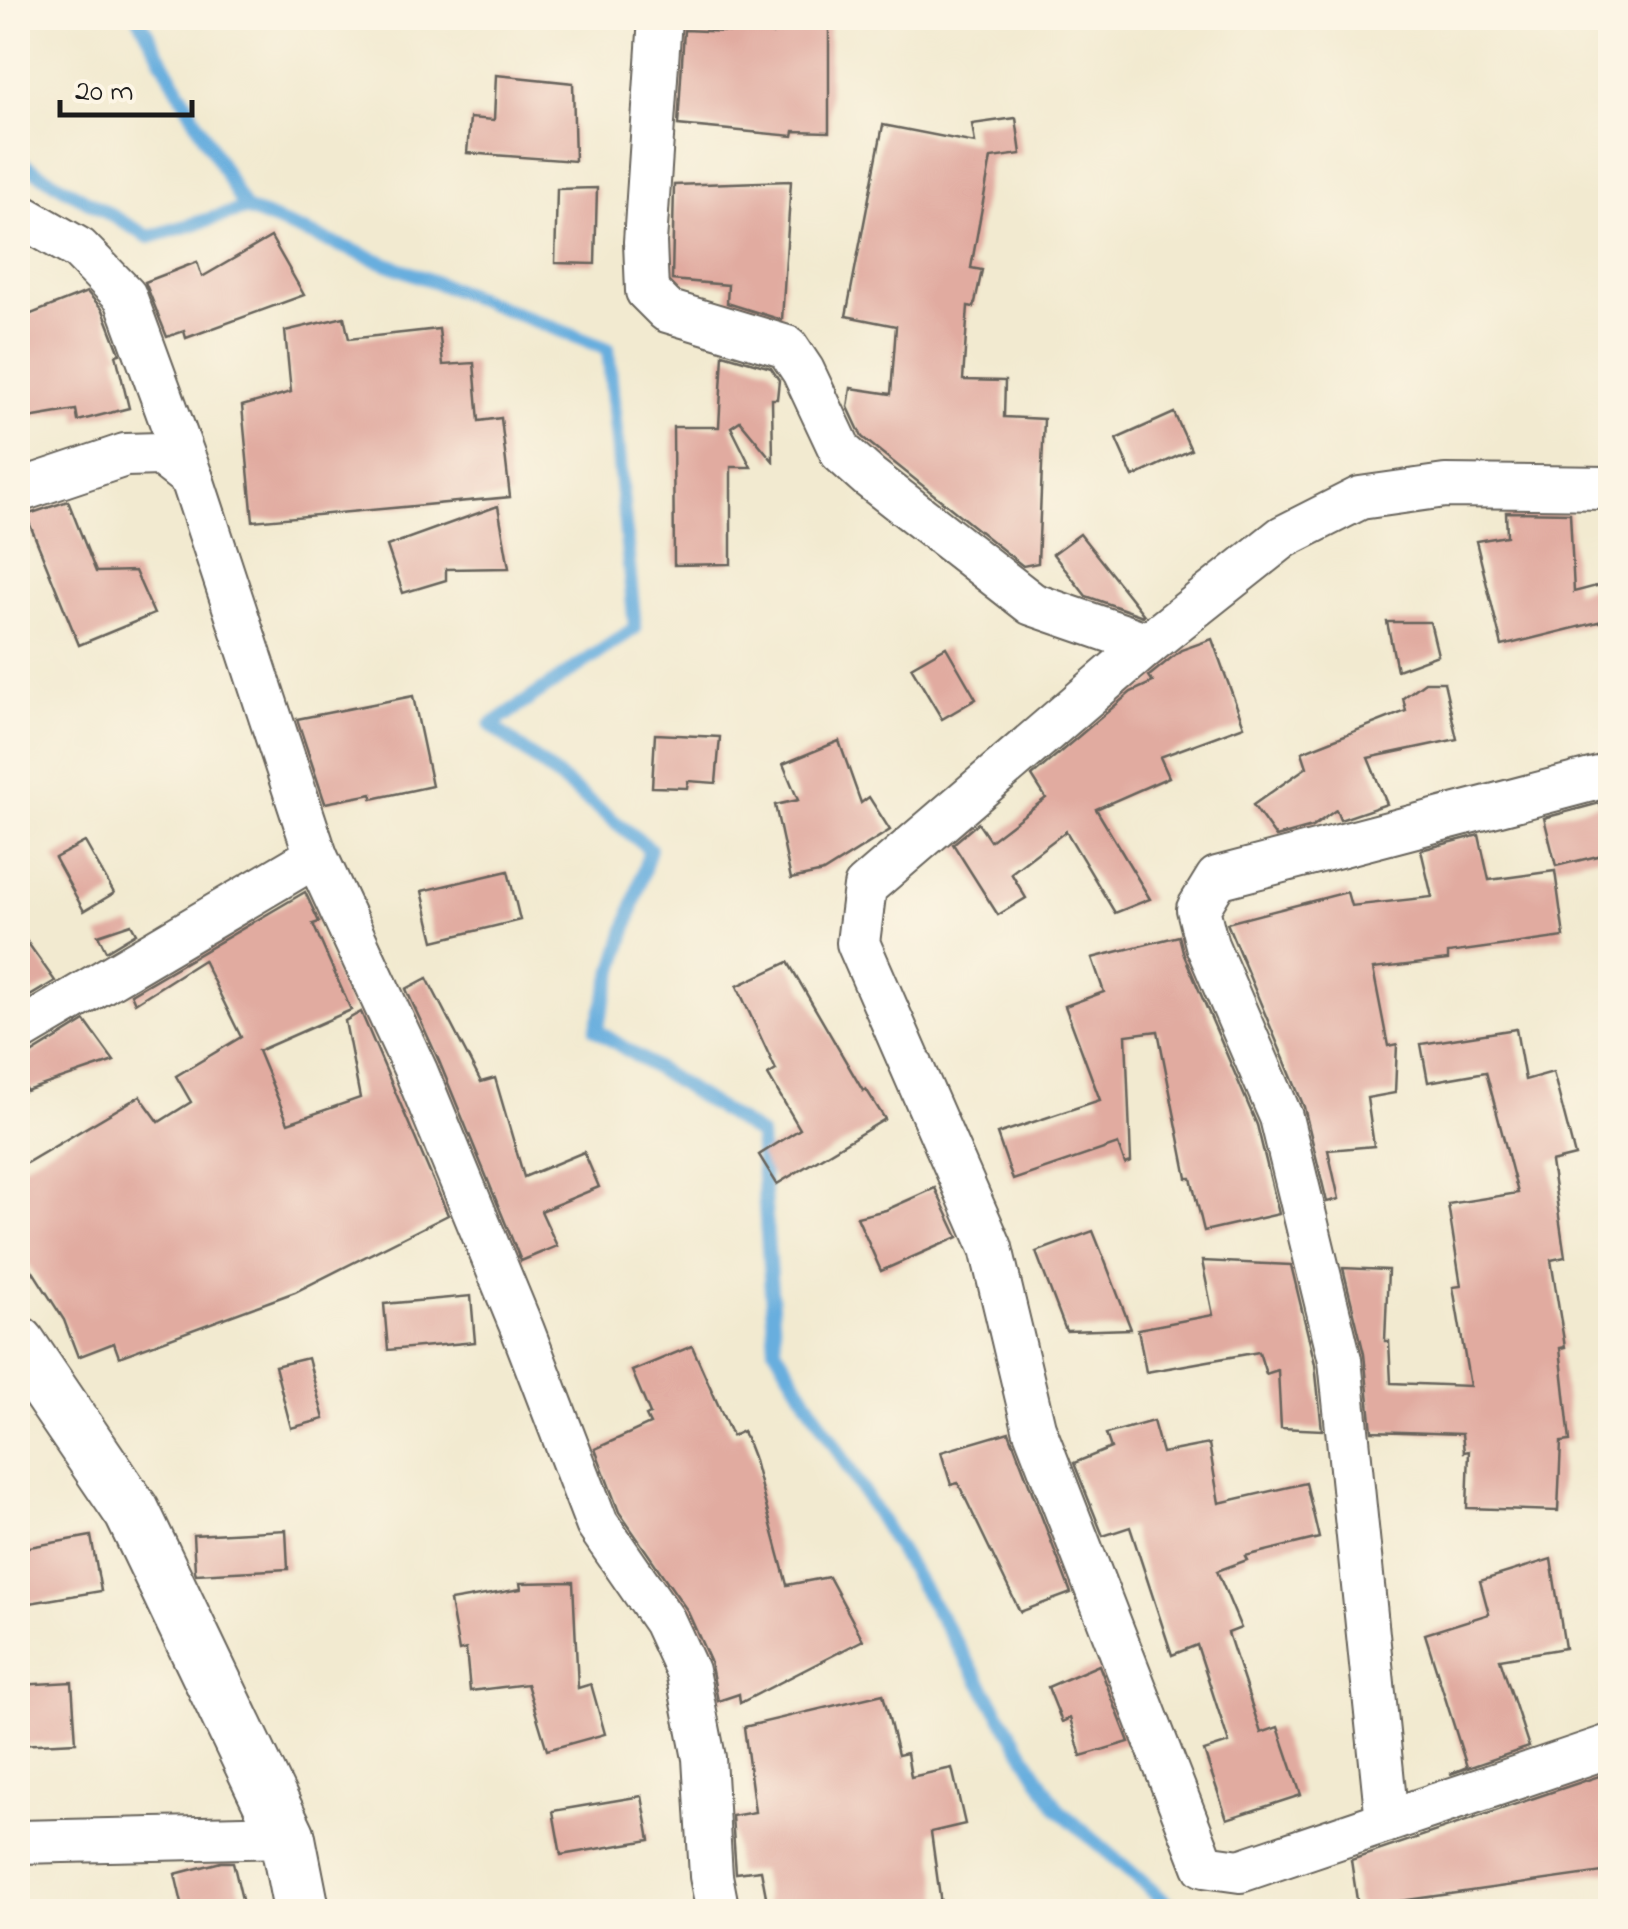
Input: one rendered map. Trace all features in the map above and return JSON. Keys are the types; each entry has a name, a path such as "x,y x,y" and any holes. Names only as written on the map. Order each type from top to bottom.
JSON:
{"street":[{"path":"660,18 645,242 647,291 667,312 787,347 803,371 841,452 869,476 1032,604 1148,644"},
{"path":"18,214 79,249 126,296 192,480 316,856 423,1088 597,1524 664,1621 687,1671 704,1758 718,1912"},
{"path":"18,491 126,455 160,454 192,480"},
{"path":"1610,488 1446,486 1360,498 1283,537 1148,644 865,887 858,943 991,1248 1034,1428 1204,1866 1240,1872 1610,1746"},
{"path":"1387,1821 1340,1360 1281,1117 1207,946 1198,909 1217,878 1610,775"},
{"path":"18,1032 316,856"},
{"path":"18,1344 132,1512 286,1836 302,1912"},
{"path":"18,1842 286,1836"}],"building":[{"path":"772,18 829,18 829,132 794,131 793,136 678,125 684,30 772,34"},
{"path":"496,75 573,83 575,161 467,153 470,118 494,120"},
{"path":"1016,118 1021,154 991,158 971,268 982,270 974,307 968,306 963,380 1005,381 1004,417 1044,419 1038,563 1023,566 862,437 848,407 851,388 891,394 896,326 846,316 883,125 975,143 972,124"},
{"path":"791,181 782,320 727,303 728,285 672,280 674,185"},
{"path":"597,188 595,264 555,263 557,189"},
{"path":"271,237 304,295 186,338 184,331 167,337 145,282 197,262 202,277"},
{"path":"87,292 103,310 120,354 116,355 129,408 78,421 76,410 22,419 18,319"},
{"path":"344,317 349,339 439,329 443,365 474,363 479,421 501,418 510,497 253,521 242,406 291,392 285,331"},
{"path":"723,354 771,368 779,380 777,399 772,399 773,461 740,421 731,427 751,467 731,467 731,564 674,565 673,427 719,427"},
{"path":"1174,413 1191,450 1133,477 1116,439"},
{"path":"68,501 96,572 135,571 154,614 79,645 26,515"},
{"path":"498,506 509,568 446,569 446,580 403,593 387,546"},
{"path":"1506,512 1570,513 1574,592 1604,584 1610,619 1502,646 1476,541 1507,536"},
{"path":"1080,534 1143,616 1086,596 1053,554"},
{"path":"1387,622 1430,622 1438,655 1397,670"},
{"path":"1212,639 1244,726 1160,757 1169,777 1096,809 1150,899 1115,913 1066,831 1011,873 1026,898 998,915 953,844 978,823 990,841 1046,798 1032,776 1131,692 1153,682 1149,676 1181,650"},
{"path":"946,647 976,699 942,719 911,667"},
{"path":"1425,682 1444,682 1457,739 1368,758 1387,804 1340,820 1336,810 1312,827 1276,837 1253,805 1307,767 1302,752 1406,711 1403,698"},
{"path":"413,696 432,786 372,799 372,794 325,803 297,719"},
{"path":"655,734 720,737 716,783 688,781 687,788 652,787"},
{"path":"839,741 861,803 869,797 890,830 823,872 791,879 775,805 798,800 783,764"},
{"path":"1600,803 1610,853 1556,866 1544,818"},
{"path":"1479,835 1489,880 1555,871 1564,937 1448,953 1448,960 1373,969 1388,1046 1397,1044 1395,1093 1367,1098 1374,1146 1328,1150 1339,1199 1327,1202 1304,1107 1227,923 1347,892 1351,906 1432,897 1421,850"},
{"path":"85,842 114,893 84,911 55,858"},
{"path":"508,871 520,920 434,941 422,891"},
{"path":"305,892 319,922 313,924 351,1010 258,1051 288,1123 360,1098 345,1021 361,1012 448,1215 295,1292 119,1357 114,1343 78,1357 64,1320 18,1248 18,1168 140,1096 159,1122 191,1102 176,1076 241,1037 203,960 135,1003 131,994"},
{"path":"131,924 136,933 106,951 98,935"},
{"path":"18,929 55,981 18,1003"},
{"path":"1179,936 1257,1125 1279,1214 1204,1231 1191,1178 1187,1178 1158,1031 1126,1035 1131,1162 1125,1164 1118,1144 1013,1180 997,1134 1100,1100 1065,1006 1104,992 1092,958"},
{"path":"788,962 863,1091 866,1089 885,1119 777,1184 759,1155 800,1129 768,1075 776,1070 737,986"},
{"path":"427,978 481,1082 495,1078 524,1177 584,1152 599,1187 541,1211 557,1246 521,1261 406,989"},
{"path":"85,1021 114,1061 26,1091 18,1057 31,1054"},
{"path":"1516,1029 1525,1080 1553,1072 1575,1156 1551,1162 1565,1257 1551,1260 1565,1347 1560,1348 1570,1441 1561,1442 1558,1511 1467,1508 1469,1451 1464,1452 1462,1434 1372,1431 1364,1354 1343,1268 1388,1270 1385,1341 1389,1341 1391,1383 1470,1386 1453,1287 1461,1286 1448,1204 1518,1193 1486,1072 1428,1082 1421,1044"},
{"path":"935,1188 958,1237 881,1271 857,1217 886,1210"},
{"path":"1093,1231 1131,1329 1066,1331 1036,1252"},
{"path":"1202,1261 1291,1265 1315,1364 1322,1430 1281,1428 1278,1370 1266,1374 1259,1352 1146,1372 1138,1329 1213,1315"},
{"path":"471,1296 475,1342 388,1350 384,1304"},
{"path":"692,1346 732,1436 743,1431 787,1585 829,1577 863,1640 740,1703 739,1694 718,1701 710,1661 687,1610 619,1512 595,1449 650,1424 646,1416 650,1414 632,1371"},
{"path":"308,1358 324,1419 291,1428 275,1366"},
{"path":"1153,1421 1162,1453 1209,1444 1219,1503 1306,1483 1319,1538 1245,1556 1247,1560 1217,1571 1241,1628 1228,1633 1261,1733 1278,1727 1301,1795 1227,1819 1204,1751 1229,1743 1197,1645 1172,1655 1130,1527 1103,1536 1074,1463 1111,1448 1106,1434"},
{"path":"1009,1432 1071,1593 1020,1612 958,1483 951,1485 941,1452"},
{"path":"286,1530 288,1569 196,1574 193,1535"},
{"path":"91,1536 101,1591 18,1605 18,1549"},
{"path":"1551,1559 1565,1648 1500,1659 1529,1747 1450,1774 1467,1767 1425,1634 1489,1614 1480,1581"},
{"path":"573,1582 578,1688 591,1684 605,1734 547,1750 527,1684 470,1691 466,1649 459,1651 450,1601 521,1589 520,1583"},
{"path":"1099,1665 1129,1742 1081,1756 1070,1718 1062,1722 1048,1687"},
{"path":"72,1682 76,1742 18,1745 18,1685"},
{"path":"883,1694 898,1755 907,1753 911,1777 952,1768 965,1824 931,1832 942,1912 769,1912 761,1870 736,1873 732,1816 755,1812 744,1727"},
{"path":"1602,1775 1610,1795 1610,1871 1358,1907 1351,1860"},
{"path":"642,1796 650,1840 561,1855 553,1811"},
{"path":"233,1862 245,1912 184,1912 175,1874"}],"waterway":[{"path":"139,18 245,209 608,349 635,628 491,725 650,849 596,1030 760,1135 775,1348 1058,1809 1177,1912"},
{"path":"18,161 149,237 245,209"}]}
